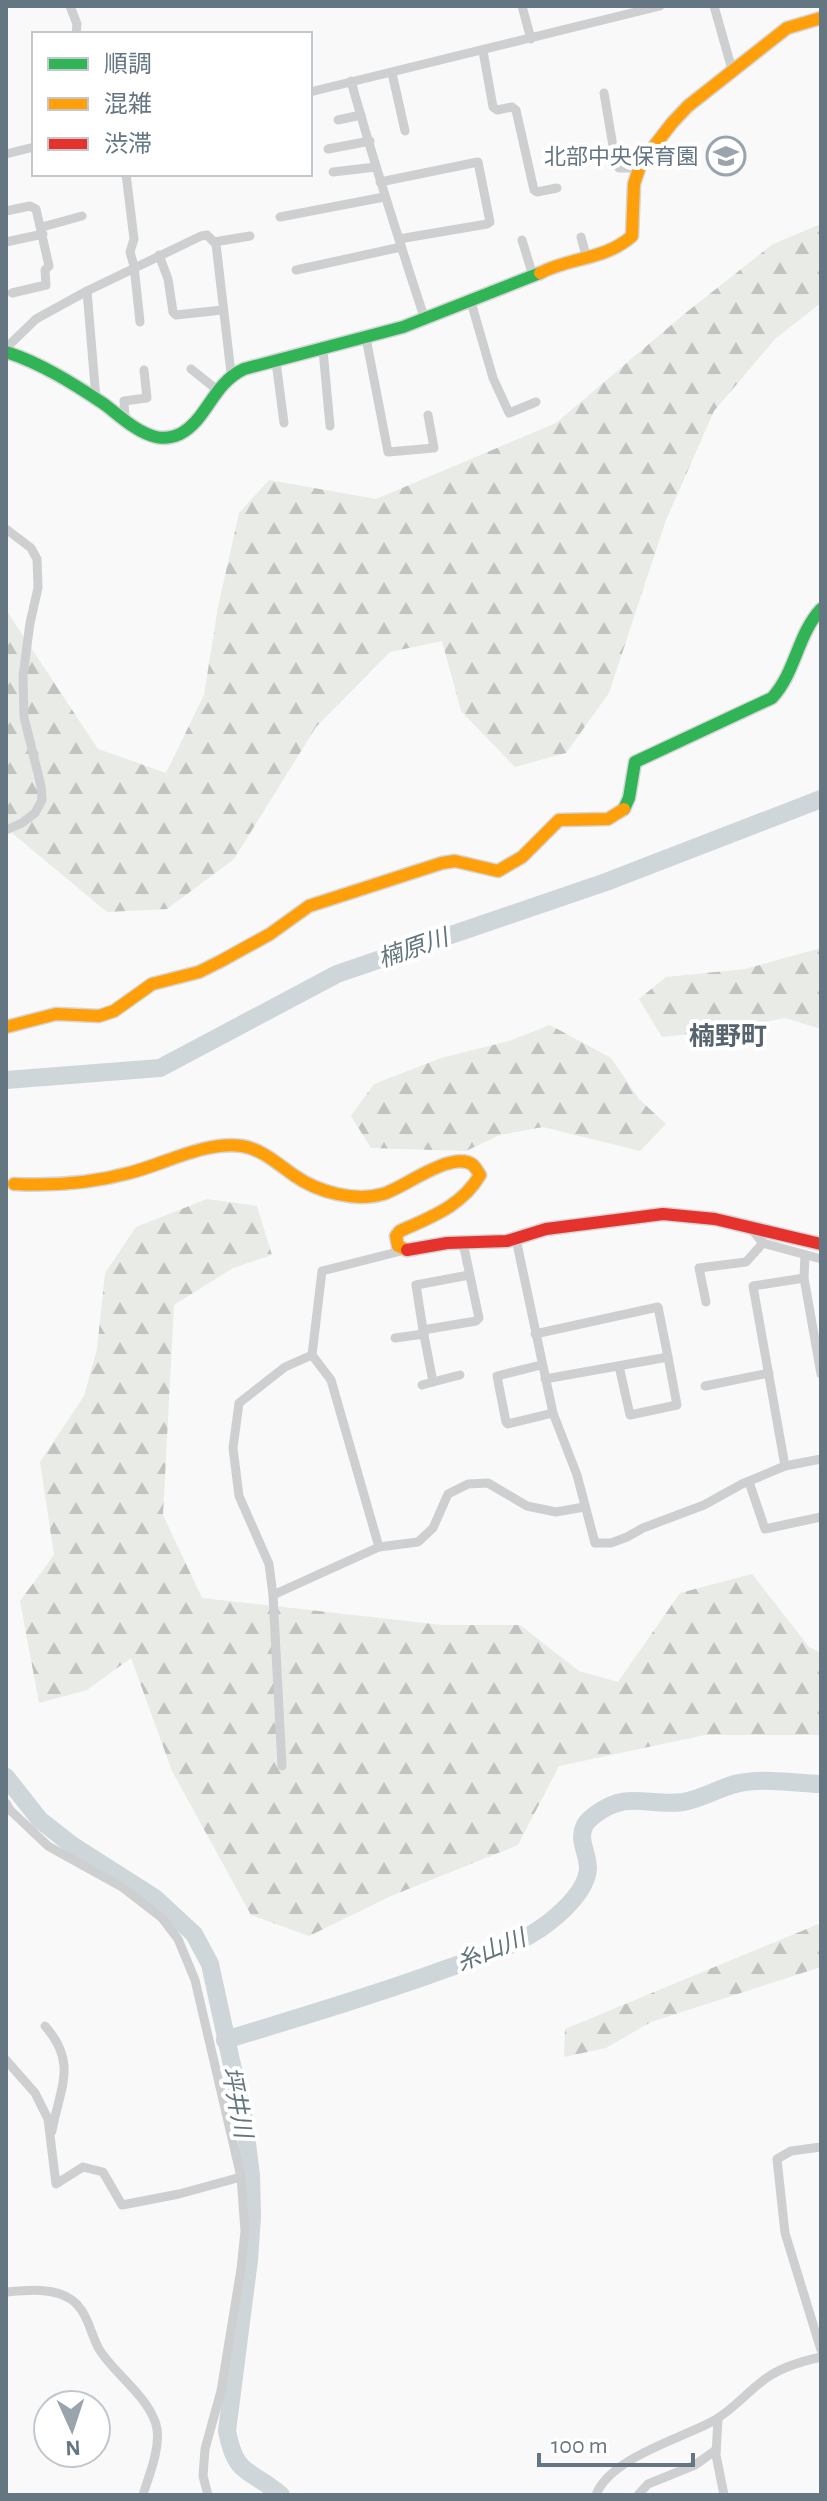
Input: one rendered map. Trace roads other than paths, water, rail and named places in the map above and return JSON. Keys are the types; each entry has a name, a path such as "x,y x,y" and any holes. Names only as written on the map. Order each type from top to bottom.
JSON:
{"street":[{"path":"70,6 77,24 76,32"},
{"path":"522,6 531,39"},
{"path":"312,91 660,6"},
{"path":"714,6 733,73"},
{"path":"231,373 214,242 207,235 134,266 36,319 6,350 96,399 157,437 180,435 192,426 216,389 231,373 425,320 557,265 621,248 632,236 634,184 639,168 681,112 787,28 821,18"},
{"path":"483,51 493,107 497,110 512,107 516,110 534,190 557,188"},
{"path":"392,73 405,131"},
{"path":"351,81 384,197 425,320"},
{"path":"604,93 616,164 619,168 639,168"},
{"path":"338,120 361,115"},
{"path":"328,149 370,141"},
{"path":"6,154 32,148"},
{"path":"296,270 490,222 478,162 380,182"},
{"path":"333,172 376,167"},
{"path":"126,176 134,239 130,252 140,322"},
{"path":"280,217 384,197"},
{"path":"6,211 30,206 39,214 49,266 45,270 46,285 12,293"},
{"path":"6,242 82,216"},
{"path":"214,242 250,236"},
{"path":"581,237 587,259"},
{"path":"522,240 533,276"},
{"path":"159,255 176,315 222,310"},
{"path":"87,291 96,399"},
{"path":"471,302 493,378 509,413 536,402"},
{"path":"366,338 388,452 434,448 428,415"},
{"path":"323,350 330,426"},
{"path":"276,362 284,423"},
{"path":"191,369 216,389"},
{"path":"125,418 124,401 147,398 144,370"},
{"path":"6,529 31,548 37,559 38,588 23,676 24,717 42,800 35,813 6,830"},
{"path":"6,1027 56,1014 99,1016 114,1011 152,984 199,972 221,961 270,934 309,906 442,863 455,861 498,871 522,857 559,820 610,820 621,813 632,796 635,762 772,698 783,689 805,625 821,609"},
{"path":"10,1184 71,1184 133,1173 178,1157 242,1146 307,1184 338,1193 375,1197 406,1187 448,1162 468,1162 478,1169 478,1180 465,1197 396,1236 398,1246 405,1250"},
{"path":"379,1547 331,1380 312,1355 322,1271 405,1250 516,1239 546,1229 663,1214 715,1219 821,1244"},
{"path":"752,1230 763,1243 821,1259"},
{"path":"516,1239 553,1413 577,1475 595,1543 611,1543 704,1505 785,1466 821,1459"},
{"path":"395,1338 479,1318 463,1243"},
{"path":"706,1302 699,1268 746,1262 763,1243"},
{"path":"805,1256 804,1278 821,1374"},
{"path":"433,1382 416,1285 469,1275"},
{"path":"785,1466 753,1286 804,1278"},
{"path":"535,1334 658,1307 677,1405 630,1415 619,1366"},
{"path":"282,1766 269,1564 239,1496 233,1448 239,1403 285,1367 312,1355"},
{"path":"545,1379 668,1357"},
{"path":"541,1365 497,1376 506,1422 553,1413"},
{"path":"705,1386 769,1373"},
{"path":"422,1385 460,1375"},
{"path":"749,1482 765,1529 821,1517"},
{"path":"273,1595 379,1547 418,1542 433,1528 448,1494 468,1484 488,1483 527,1506 556,1512 584,1507"},
{"path":"6,1803 48,1846 122,1887 162,1918 178,1939 195,1980 241,2177 245,2231 221,2391 205,2449 203,2476 208,2495"},
{"path":"45,2026 59,2045 66,2066 51,2137"},
{"path":"6,2060 40,2102 48,2119 56,2184 83,2167 103,2172 122,2205 241,2177"},
{"path":"821,2147 791,2151 777,2159 785,2233 821,2350"},
{"path":"6,2292 57,2292 74,2301 87,2319 98,2347 148,2407 157,2431 155,2453 143,2495"},
{"path":"596,2495 622,2464 718,2418 770,2375 821,2357"},
{"path":"718,2418 716,2450 724,2495"},
{"path":"638,2495 648,2484 695,2465 716,2450"}],"waterway":[{"name":"楠原川","path":"6,1080 160,1068 337,974 606,882 821,799"},
{"name":"坪井川","path":"6,1777 40,1820 72,1845 155,1898 194,1934 210,1964 244,2120 251,2175 249,2260 227,2431 240,2465 281,2495"},
{"name":"糸山川","path":"225,2040 413,1981 497,1951 530,1935 557,1915 581,1888 588,1868 582,1837 584,1827 591,1818 608,1807 629,1801 683,1802 745,1782 820,1784"}],"place":[{"name":"北部中央保育園","path":"726,156"}],"district":[{"name":"楠野町","path":"728,1036"}]}
